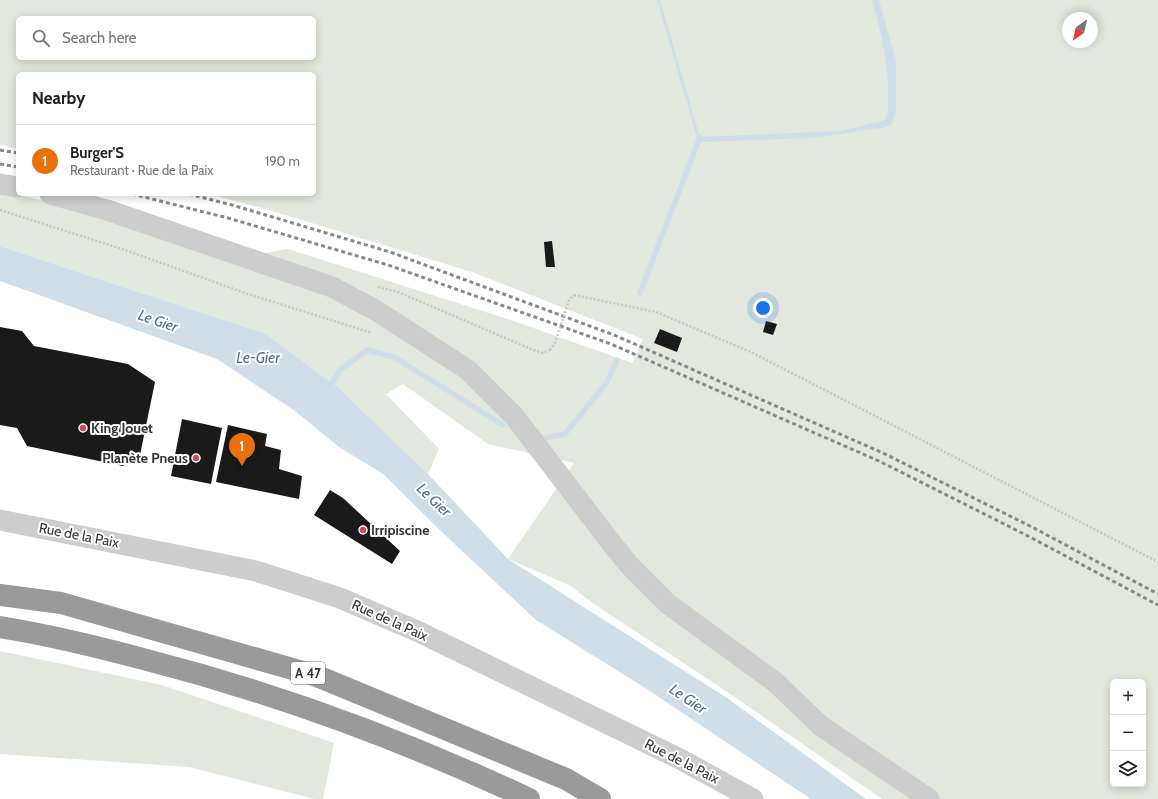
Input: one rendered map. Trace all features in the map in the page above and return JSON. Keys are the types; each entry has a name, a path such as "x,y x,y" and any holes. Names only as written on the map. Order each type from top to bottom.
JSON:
{"highway":[{"name":"A 47","path":"0,595 61,603 317,676 566,780 600,799"},
{"name":"A 47","path":"0,627 120,653 208,676 295,703 471,771 529,799"}],"street":[{"path":"0,184 16,187"},
{"path":"57,196 106,210 332,287 377,311 468,370 514,416 621,555 668,604 775,682 821,726 929,799"},
{"name":"Rue de la Paix","path":"0,520 256,571 340,598 419,632 680,759 753,799"}],"path":[{"path":"0,210 124,250 245,293 374,334"},
{"path":"376,287 398,292 543,353 550,350 555,343 569,300 574,295 656,312 753,353 1158,562"}],"shaded area":[{"path":"0,0 1158,0 1158,799 882,799 723,689 594,604 569,585 508,559 574,463 488,444 403,384 386,394 439,449 428,474 339,388 266,334 0,246 0,190 16,194 16,196 24,196 89,212 224,260 288,249 511,320 632,363 643,339 472,272 266,209 216,196 316,196 316,72 16,72 16,149 0,145"},
{"path":"0,651 162,685 334,743 323,799 314,799 190,767 0,754"}],"water":[{"path":"657,0 660,0 700,137 840,131 883,121 888,110 886,60 872,0 879,0 896,61 896,111 891,125 881,128 812,138 698,142"},
{"name":"Le-Gier","path":"0,246 266,334 339,388 428,474 508,559 727,698 866,799 811,799 647,689 536,620 445,535 383,474 339,447 295,411 217,359 0,281"}],"building":[{"path":"552,241 555,267 546,267 544,242"},
{"path":"766,321 777,324 773,335 763,332"},
{"path":"0,327 22,331 34,346 128,364 155,382 140,455 123,466 27,446 17,428 0,425"},
{"path":"660,329 682,338 677,352 654,343"},
{"path":"182,419 222,428 211,484 171,476"},
{"path":"228,425 267,434 265,446 281,450 279,469 302,476 299,499 216,482"},
{"path":"330,490 343,498 400,551 392,564 314,515"}],"waterway":[{"path":"640,293 700,137"},
{"path":"329,388 340,370 367,350 394,357 503,425"},
{"path":"542,438 565,434 607,382 617,360"}],"railway":[{"path":"0,150 16,153"},
{"path":"0,164 16,167"},
{"path":"140,196 228,218 388,265 611,344 879,461 1026,535 1158,605"},
{"path":"197,196 390,252 614,335 883,453 1030,526 1158,594"}],"place":[{"name":"King Jouet","path":"83,428"},
{"name":"Planète Pneus","path":"196,458"},
{"name":"Burger'S","path":"242,466"},
{"name":"Irripiscine","path":"363,530"}],"water label":[{"name":"Le Gier","path":"158,321"},
{"name":"Le Gier","path":"434,500"},
{"name":"Le Gier","path":"688,699"}]}
